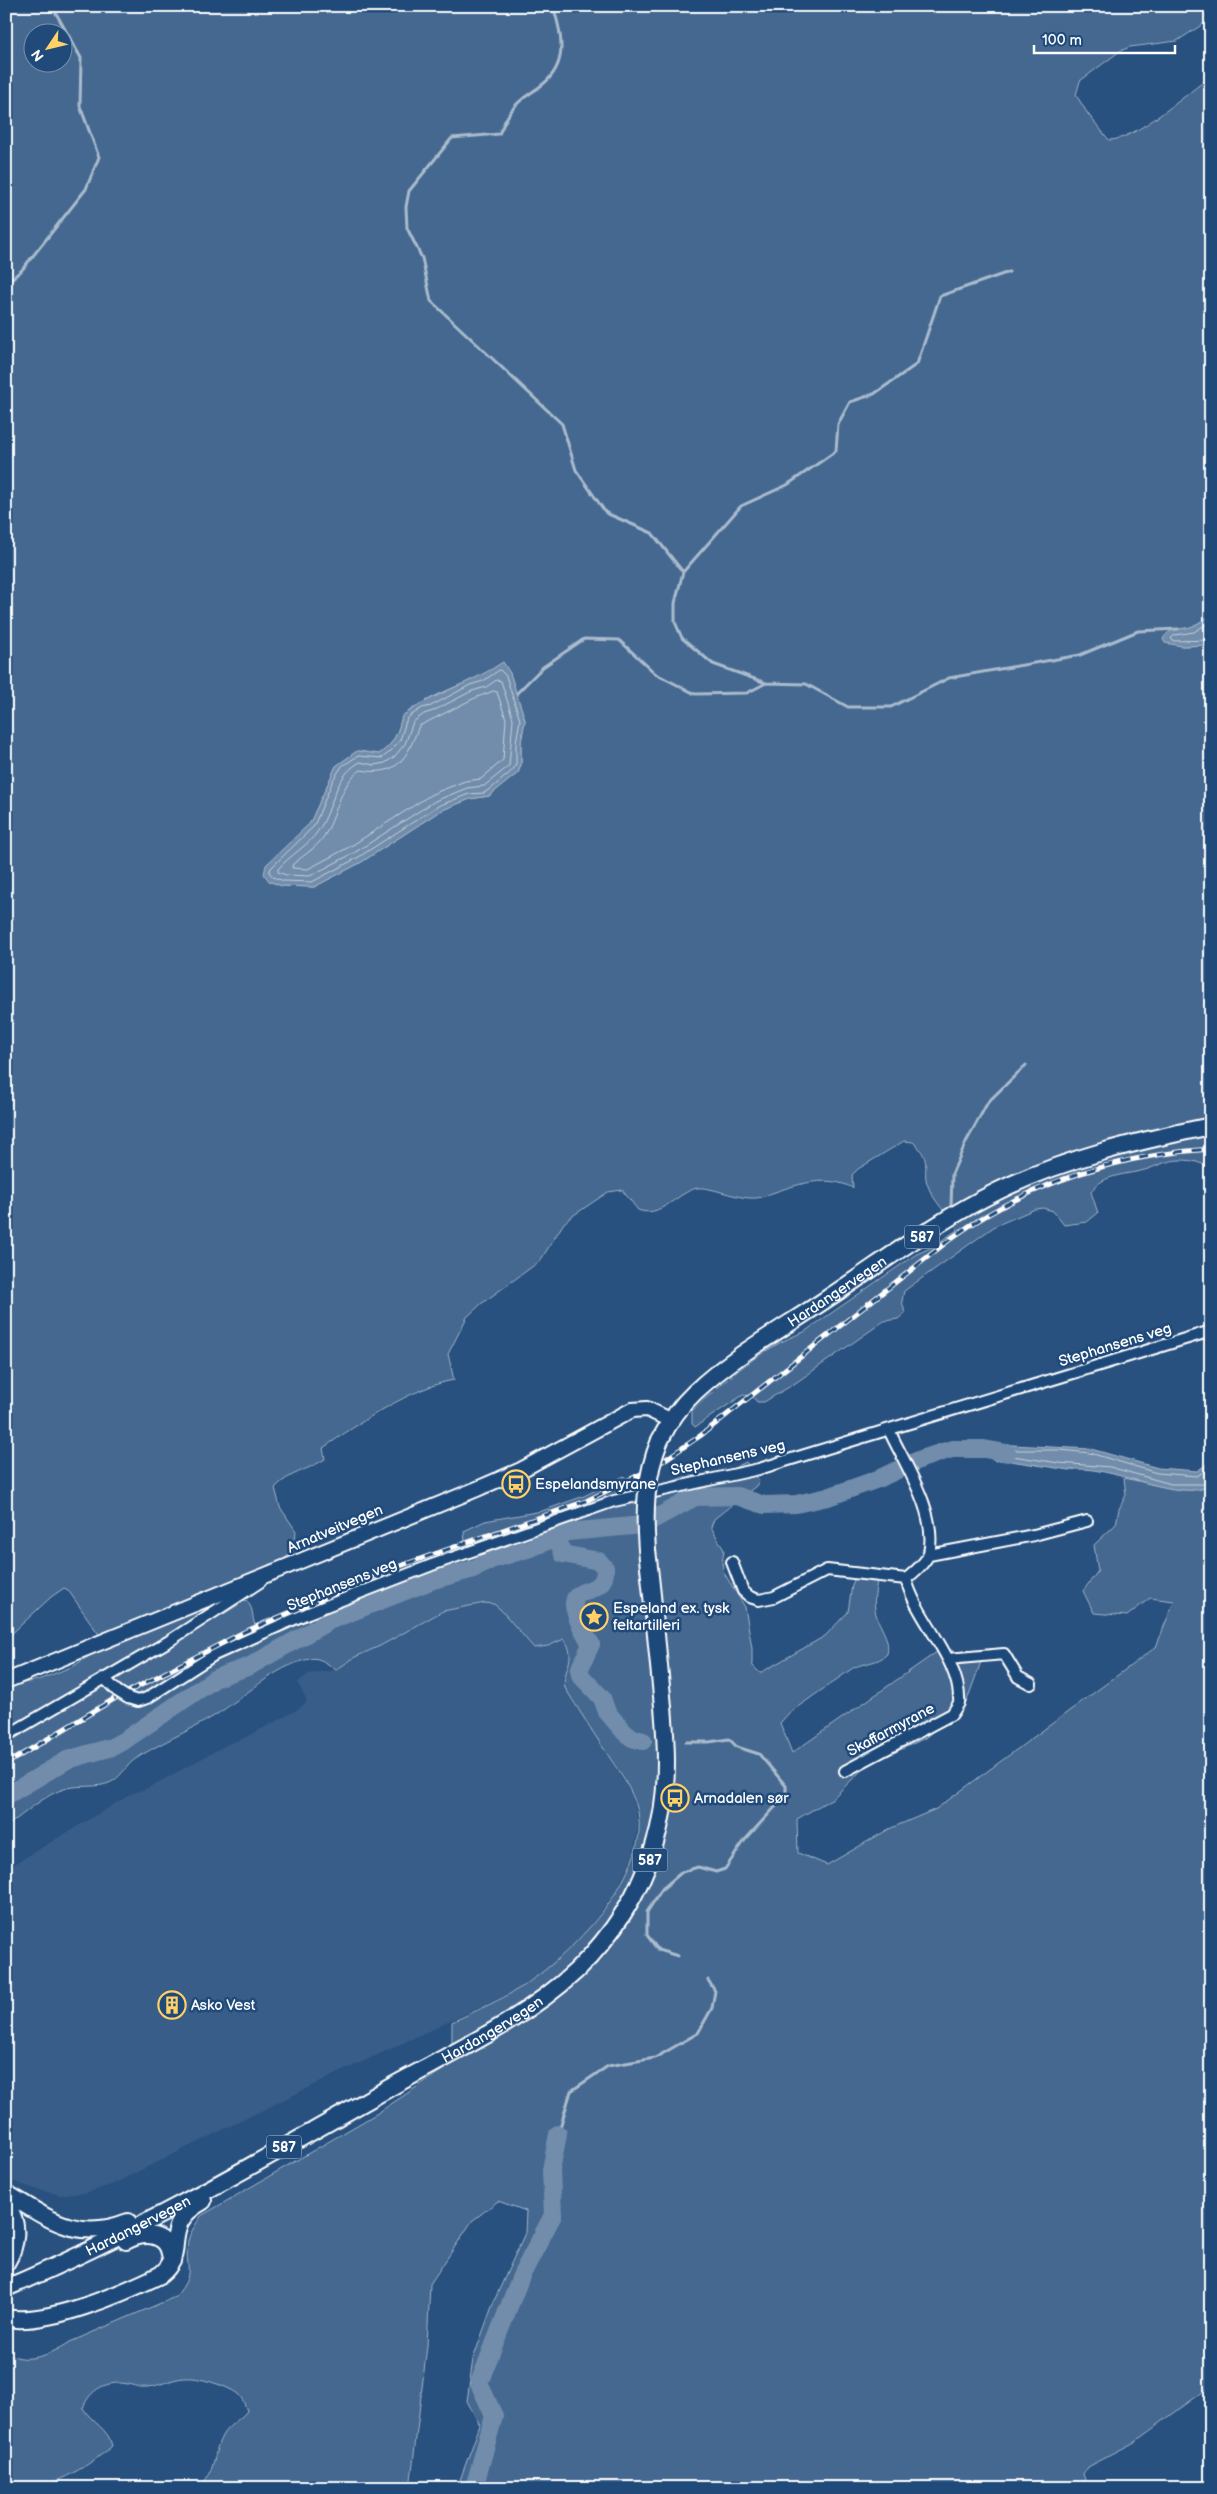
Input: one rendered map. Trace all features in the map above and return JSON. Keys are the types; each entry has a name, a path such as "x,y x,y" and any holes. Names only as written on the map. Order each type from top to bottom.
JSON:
{"main road":[{"name":"Hardangervegen","path":"6,2288 147,2221 321,2127 484,2034 541,1999 591,1956 627,1908 642,1879 655,1846 663,1811 667,1775 665,1724 647,1550 646,1491 652,1460 670,1420 696,1391 727,1366 934,1228 997,1191 1044,1171 1095,1154 1148,1139 1211,1126"},
{"name":"Arnatveitvegen","path":"6,1681 501,1479 632,1410 647,1409 670,1420"},
{"name":"587","path":"172,2261 175,2254 179,2224 192,2208 278,2158 321,2127"},
{"name":"587","path":"6,2194 64,2225 84,2230 103,2230 143,2215 233,2167 272,2154"},
{"path":"6,2205 14,2216 16,2229 12,2249 6,2263"},
{"name":"587","path":"24,2281 49,2276 132,2238 145,2234 154,2236 167,2244 172,2261"},
{"path":"6,2318 32,2320 58,2314 151,2279 166,2270 172,2261"}],"street":[{"name":"Stephansens veg","path":"104,1678 117,1691 128,1698 138,1701 147,1698 214,1655 308,1614 432,1566 614,1500 760,1469 1211,1330"},
{"path":"889,1430 912,1478 930,1526 929,1555"},
{"path":"732,1562 743,1591 750,1597 759,1600 774,1597 827,1570 906,1579 929,1555 1034,1535 1087,1521"},
{"path":"6,1736 169,1641 272,1574"},
{"name":"Skaffarmyrane","path":"845,1771 952,1714 959,1698 948,1659 914,1602 906,1579"},
{"path":"948,1659 1004,1654 1018,1677 1030,1684"}],"shaded area":[{"path":"6,6 1211,6 1211,19 1177,41 1130,47 1120,51 1080,81 1076,95 1088,114 1109,140 1132,133 1176,104 1211,76 1211,615 1192,627 1173,630 1182,646 1211,645 1211,1168 1193,1161 1176,1160 1102,1181 1091,1192 1098,1213 1087,1222 1064,1225 1053,1211 1043,1208 1035,1209 995,1226 904,1291 902,1301 905,1313 898,1319 884,1321 794,1384 764,1402 757,1402 752,1396 743,1395 695,1427 692,1424 692,1411 744,1366 773,1346 804,1332 915,1255 932,1247 957,1230 956,1225 930,1191 926,1180 926,1165 923,1155 913,1142 904,1141 858,1169 852,1175 853,1188 834,1182 814,1182 754,1198 697,1188 690,1190 661,1208 646,1212 638,1210 622,1190 608,1192 564,1223 540,1261 481,1304 467,1317 448,1354 454,1380 421,1390 403,1398 369,1418 323,1448 325,1459 292,1475 275,1488 280,1507 296,1531 294,1550 283,1560 210,1599 222,1615 246,1600 251,1607 257,1629 262,1630 353,1594 403,1570 462,1551 465,1543 464,1531 485,1521 542,1511 584,1496 624,1476 632,1487 664,1485 684,1477 726,1472 746,1462 759,1481 756,1486 714,1519 711,1527 724,1550 722,1563 724,1573 745,1607 752,1648 752,1665 760,1673 825,1636 848,1612 852,1585 858,1570 878,1573 875,1596 876,1615 887,1642 887,1654 879,1660 853,1668 789,1713 780,1723 792,1753 944,1647 981,1662 966,1703 925,1738 866,1766 833,1798 797,1819 798,1853 827,1865 889,1829 936,1809 1156,1647 1174,1601 1150,1598 1127,1616 1094,1613 1083,1591 1098,1571 1094,1545 1116,1524 1119,1509 1126,1495 1124,1478 1192,1490 1211,1485 1211,2386 1133,2443 1087,2467 1083,2474 1088,2488 457,2488 480,2425 467,2401 473,2359 494,2301 525,2233 526,2211 498,2201 472,2221 430,2284 427,2346 410,2488 198,2488 204,2482 211,2469 222,2436 247,2411 241,2398 233,2391 212,2382 190,2378 147,2387 113,2383 100,2387 90,2396 83,2408 104,2430 112,2446 73,2473 49,2484 28,2486 10,2479 9,2465 12,2444 10,2430 6,2423 6,2352 21,2358 38,2357 175,2297 186,2282 188,2275 188,2241 201,2216 376,2114 444,2069 452,2057 452,2022 520,1988 540,1974 582,1936 619,1888 632,1862 638,1837 638,1812 629,1788 565,1688 564,1681 570,1653 564,1639 548,1646 534,1648 501,1610 494,1604 485,1603 443,1611 380,1646 355,1657 336,1670 323,1661 313,1658 283,1669 214,1716 134,1760 113,1781 104,1785 72,1787 59,1791 43,1800 6,1827 6,1687 38,1680 74,1666 98,1650 100,1636 68,1590 64,1588 51,1597 6,1639","holes":["503,663 510,674 525,720 521,742 521,765 518,773 489,796 470,799 440,811 360,863 314,887 282,886 269,881 310,823 336,766 357,751 379,754 395,738 402,716 430,699 483,676"]},
{"path":"485,1603 494,1604 501,1610 534,1648 548,1646 564,1639 571,1651 564,1679 565,1688 633,1796 638,1824 633,1856 617,1890 584,1934 545,1971 519,1989 332,2076 111,2185 86,2193 61,2195 6,2179 6,1869 131,1794 148,1788 228,1744 246,1737 295,1711 306,1703 306,1698 297,1683 308,1674 336,1670 357,1656 380,1646 448,1609"}],"water":[{"path":"1211,615 1211,645 1182,646 1165,643 1163,639 1169,632 1193,626"},
{"path":"503,662 510,673 525,720 521,742 521,765 518,773 489,796 470,799 440,811 360,863 314,887 282,886 269,881 264,874 266,865 310,823 336,766 357,751 379,754 395,738 402,716 426,701 491,670"},
{"path":"992,1444 1091,1449 1158,1468 1197,1471 1211,1461 1211,1485 1198,1490 1181,1490 1085,1469 1069,1470 1004,1460 995,1461 984,1449 984,1447"}],"waterway":[{"path":"6,283 21,271 86,189 99,157 80,106 81,58 52,6"},
{"path":"553,6 559,27 561,48 560,58 551,77 515,106 499,134 452,138 409,191 406,207 407,228 422,258 431,301 562,424 576,470 606,513 652,533 683,572"},
{"path":"1009,272 940,296 917,364 874,394 850,402 838,424 836,451 787,485 741,506 683,572 675,603 675,622 682,638 713,664 766,683 806,684 848,707 891,707 949,678 1080,655 1138,631 1178,629"},
{"path":"517,693 543,667 584,639 619,640 656,674 695,694 747,693 766,683"},
{"path":"951,1208 952,1174 966,1142 988,1102 1026,1065"},
{"path":"6,1796 67,1760 112,1747 125,1740 216,1678 250,1666 331,1620 433,1580 474,1569 491,1560 531,1548 568,1532 643,1525 695,1497 737,1496 764,1505 796,1504 828,1497 878,1479 921,1459 952,1449 984,1449 1007,1453"},
{"path":"557,1537 563,1554 599,1561 605,1568 603,1580 597,1586 576,1598 574,1606 578,1621 591,1644 580,1668 580,1675 602,1698 607,1712 625,1733 632,1738 643,1741"},
{"path":"678,1956 658,1950 647,1935 647,1912 662,1889 682,1872 698,1867 716,1872 725,1869 745,1840 786,1795 786,1786 759,1754 737,1747 729,1739 709,1742 686,1742"},
{"path":"558,2134 571,2091 608,2066 655,2058 698,2033 712,2008 715,1991 708,1980"},
{"path":"474,2488 494,2416 479,2383 521,2276 553,2215 551,2170 558,2134"}],"railway":[{"path":"6,1764 114,1699 244,1632 400,1566 586,1501 651,1469 700,1436 953,1237 1013,1201 1044,1187 1108,1165 1176,1152 1211,1149"}],"place":[{"name":"Espelandsmyrane","path":"516,1484"},
{"name":"Espeland ex. tysk feltartilleri","path":"594,1617"},
{"name":"Arnadalen sør","path":"675,1798"},
{"name":"Asko Vest","path":"172,2005"}]}
